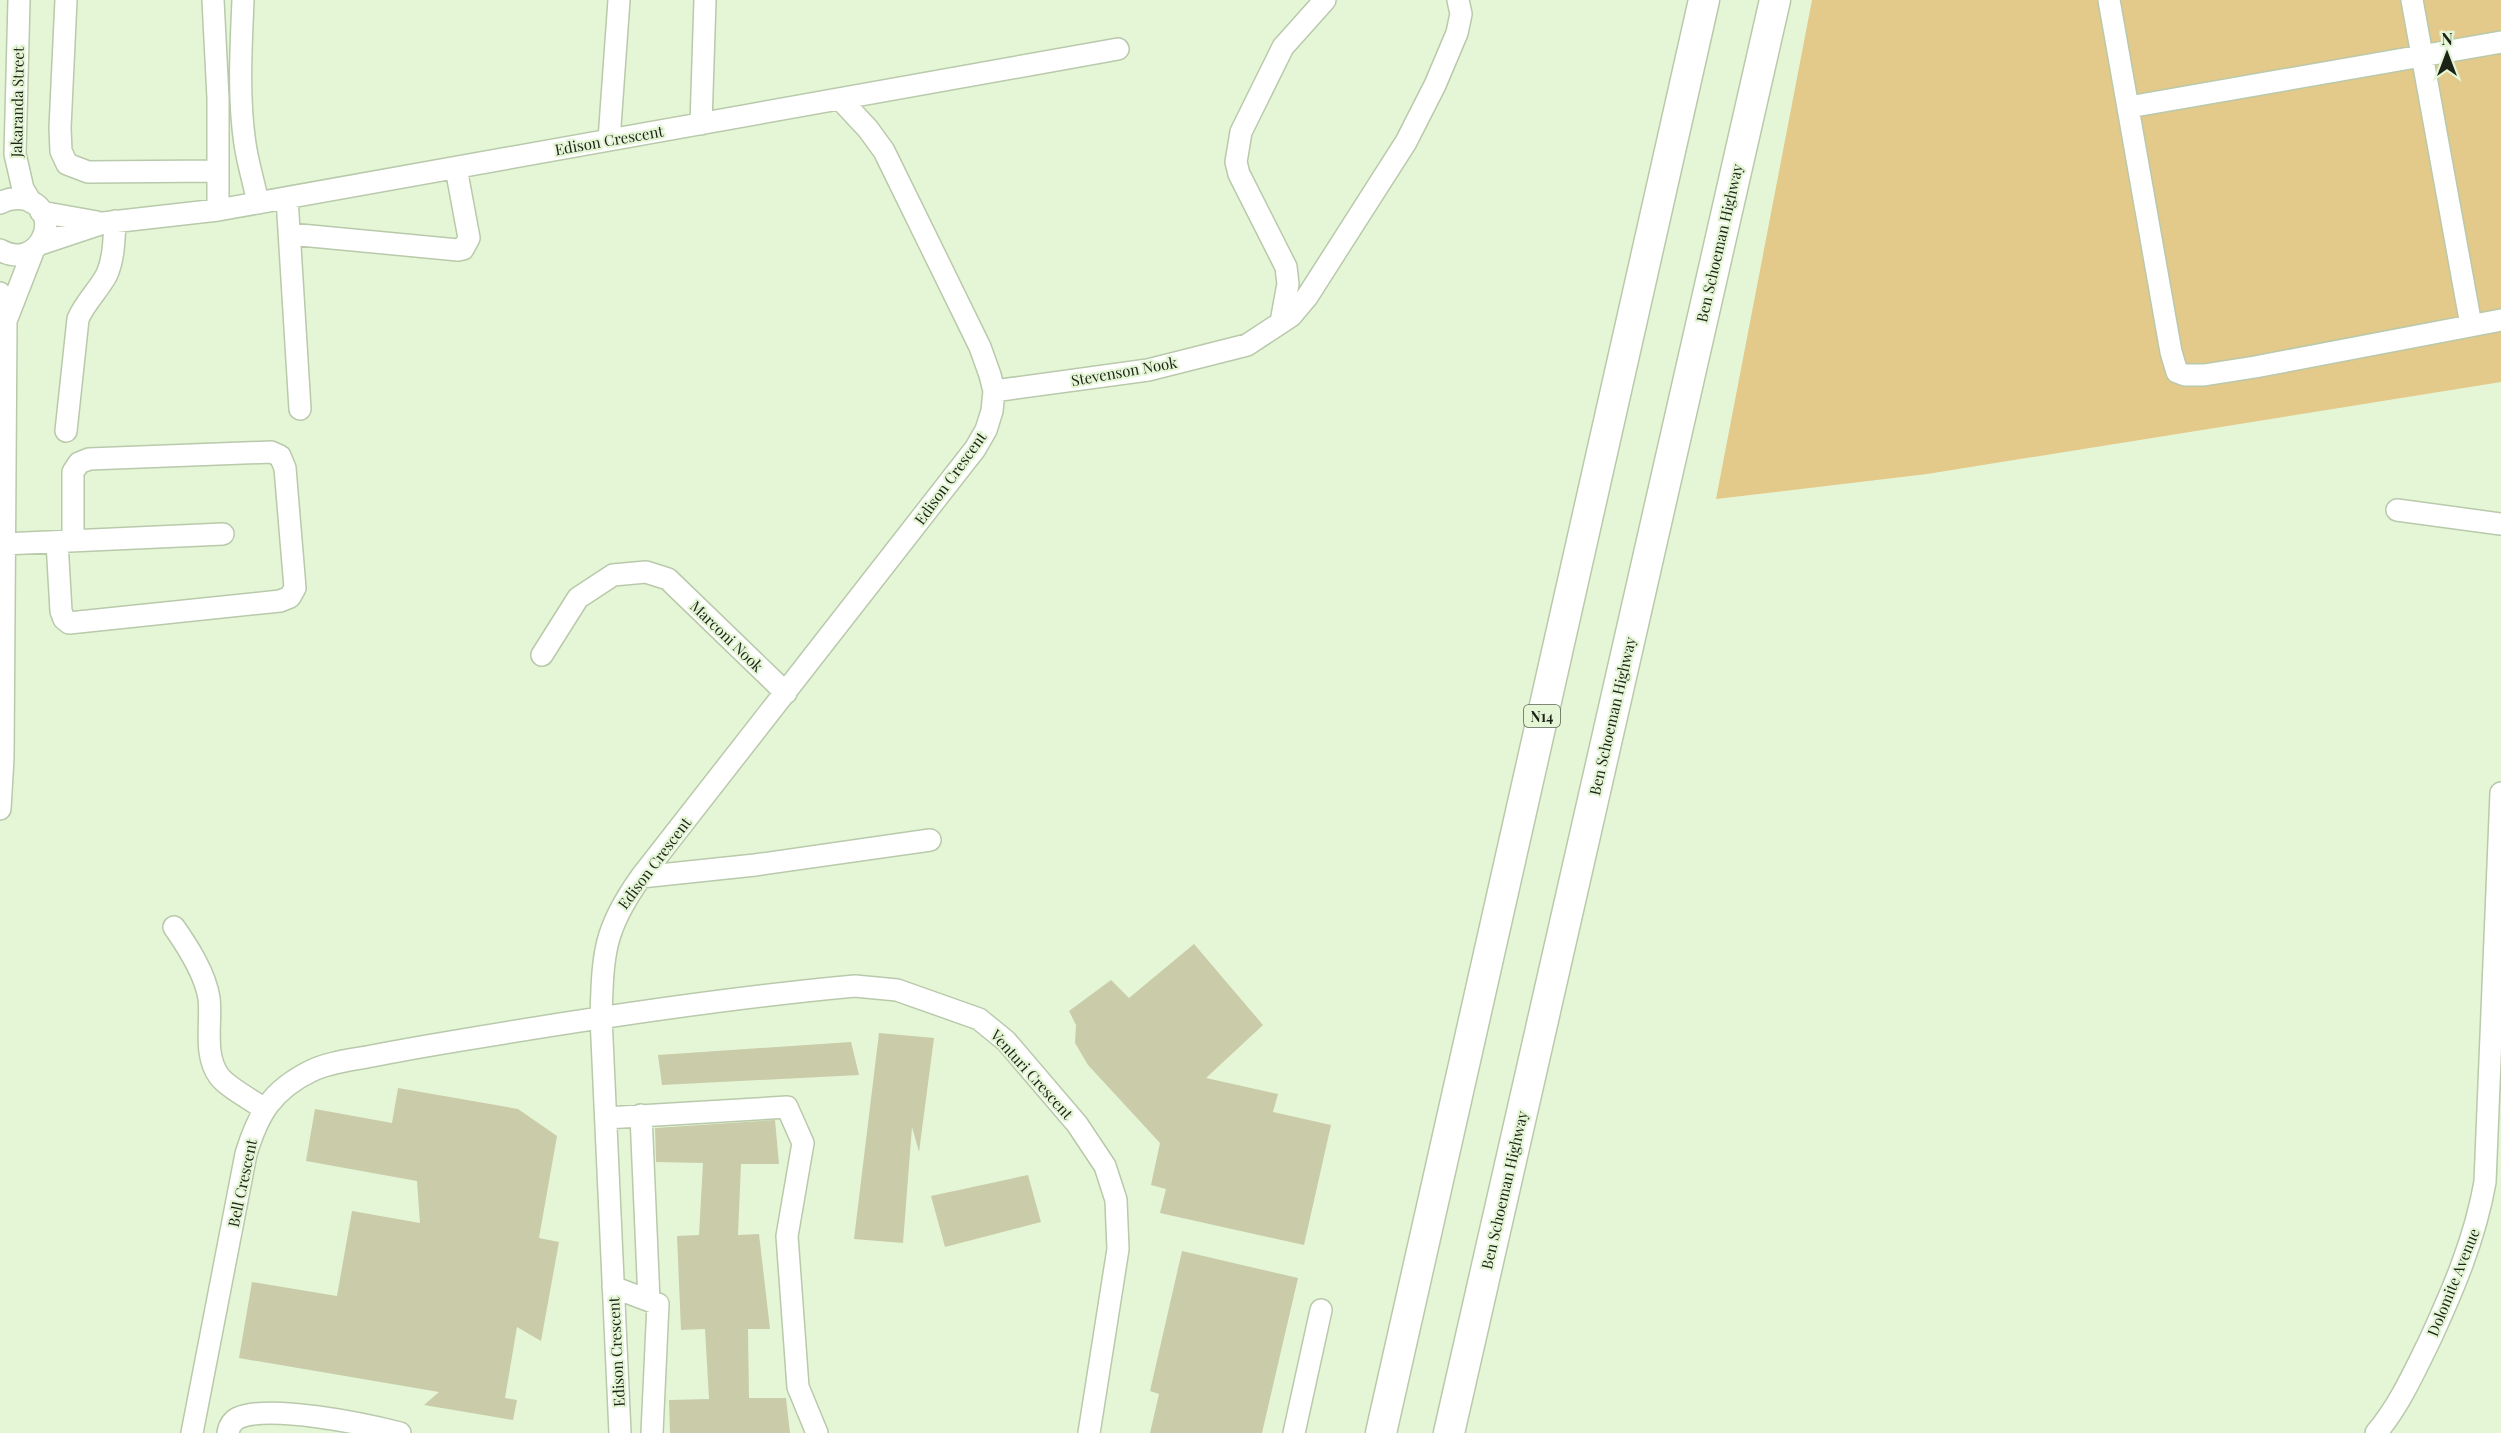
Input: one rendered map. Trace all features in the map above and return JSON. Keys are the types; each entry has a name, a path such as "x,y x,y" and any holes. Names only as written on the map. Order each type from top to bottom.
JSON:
{"highway":[{"name":"N14","path":"1381,1433 1704,0"},
{"name":"Ben Schoeman Highway","path":"1450,1433 1774,0"}],"street":[{"name":"Jakaranda Street","path":"19,0 15,154 23,189 36,207"},
{"path":"66,0 60,128 61,151 67,164 88,172 217,171"},
{"path":"213,0 218,106 218,210"},
{"path":"243,0 240,54 242,116 245,146 258,203"},
{"path":"609,140 619,0"},
{"path":"700,124 705,0"},
{"path":"1281,322 1288,284 1286,267 1239,174 1236,149 1241,132 1283,47 1325,0"},
{"name":"Stevenson Nook","path":"994,391 1148,370 1247,345 1298,309 1406,142 1435,85 1457,33 1461,14 1458,0"},
{"path":"2109,0 2171,352 2174,367 2180,374 2204,375 2255,368 2501,320"},
{"path":"2412,0 2471,325"},
{"path":"2129,107 2501,42"},
{"path":"841,100 1118,49"},
{"name":"Edison Crescent","path":"0,250 15,255 25,254 37,247 109,222 218,210 841,100 868,129 884,151 980,347 994,391 992,411 986,430 975,449 641,877 622,903 611,927 602,976 601,1017 620,1433"},
{"path":"290,234 463,249 468,238 456,168"},
{"path":"0,183 0,203"},
{"name":"Edison Crescent","path":"0,203 18,198 36,207 109,222"},
{"path":"287,198 300,409"},
{"path":"6,322 24,271 45,232 36,207"},
{"path":"66,431 78,319 84,306 106,275 113,250 109,222"},
{"path":"0,293 6,322 0,806"},
{"path":"271,452 280,456 285,468 295,588 290,597 280,601 69,623 64,619 61,611 65,541 73,472 79,463 89,459 271,452"},
{"path":"2397,510 2501,524"},
{"path":"4,544 223,534"},
{"name":"Marconi Nook","path":"542,655 578,598 613,575 646,572 668,579 786,693"},
{"name":"Dolomite Avenue","path":"2376,1433 2389,1417 2425,1350 2468,1250 2480,1213 2485,1171 2501,793"},
{"path":"641,877 754,865 930,840"},
{"path":"174,927 190,949 209,997 212,1063 219,1077 264,1109"},
{"name":"Venturi Crescent","path":"601,1017 827,988 872,986 913,995 979,1019 991,1027 1023,1060 1097,1151 1105,1166 1116,1200 1118,1249 1089,1433"},
{"name":"Bell Crescent","path":"192,1433 246,1154 254,1130 272,1098 312,1071 340,1062 601,1017"},
{"path":"606,1118 787,1107 803,1143 787,1236 798,1387 817,1433"},
{"path":"641,1115 649,1300"},
{"path":"614,1287 658,1304 652,1433"},
{"path":"1294,1433 1321,1310"},
{"path":"228,1433 237,1419 253,1415 281,1414 364,1423 399,1433"}],"shaded area":[{"path":"1812,0 2501,0 2501,382 1927,474 1716,499"}],"building":[{"path":"1194,944 1263,1025 1206,1078 1278,1094 1273,1112 1331,1125 1304,1245 1160,1213 1166,1189 1151,1185 1160,1143 1088,1065 1075,1043 1076,1025 1069,1011 1111,980 1129,998"},
{"path":"879,1033 934,1038 919,1152 912,1127 903,1243 854,1239"},
{"path":"851,1042 859,1075 662,1085 658,1055"},
{"path":"398,1088 518,1109 557,1136 539,1238 559,1242 541,1341 517,1327 505,1398 517,1400 513,1420 424,1405 439,1392 239,1358 252,1282 337,1296 352,1211 420,1223 417,1181 306,1161 315,1109 392,1123"},
{"path":"775,1120 779,1164 741,1164 738,1235 759,1234 770,1329 748,1329 749,1398 786,1398 790,1433 670,1433 669,1400 709,1399 705,1329 681,1330 677,1236 699,1235 703,1163 656,1162 655,1128"},
{"path":"1028,1175 1041,1222 945,1247 931,1196"},
{"path":"1182,1251 1298,1278 1262,1433 1150,1433 1159,1394 1150,1391"}]}
